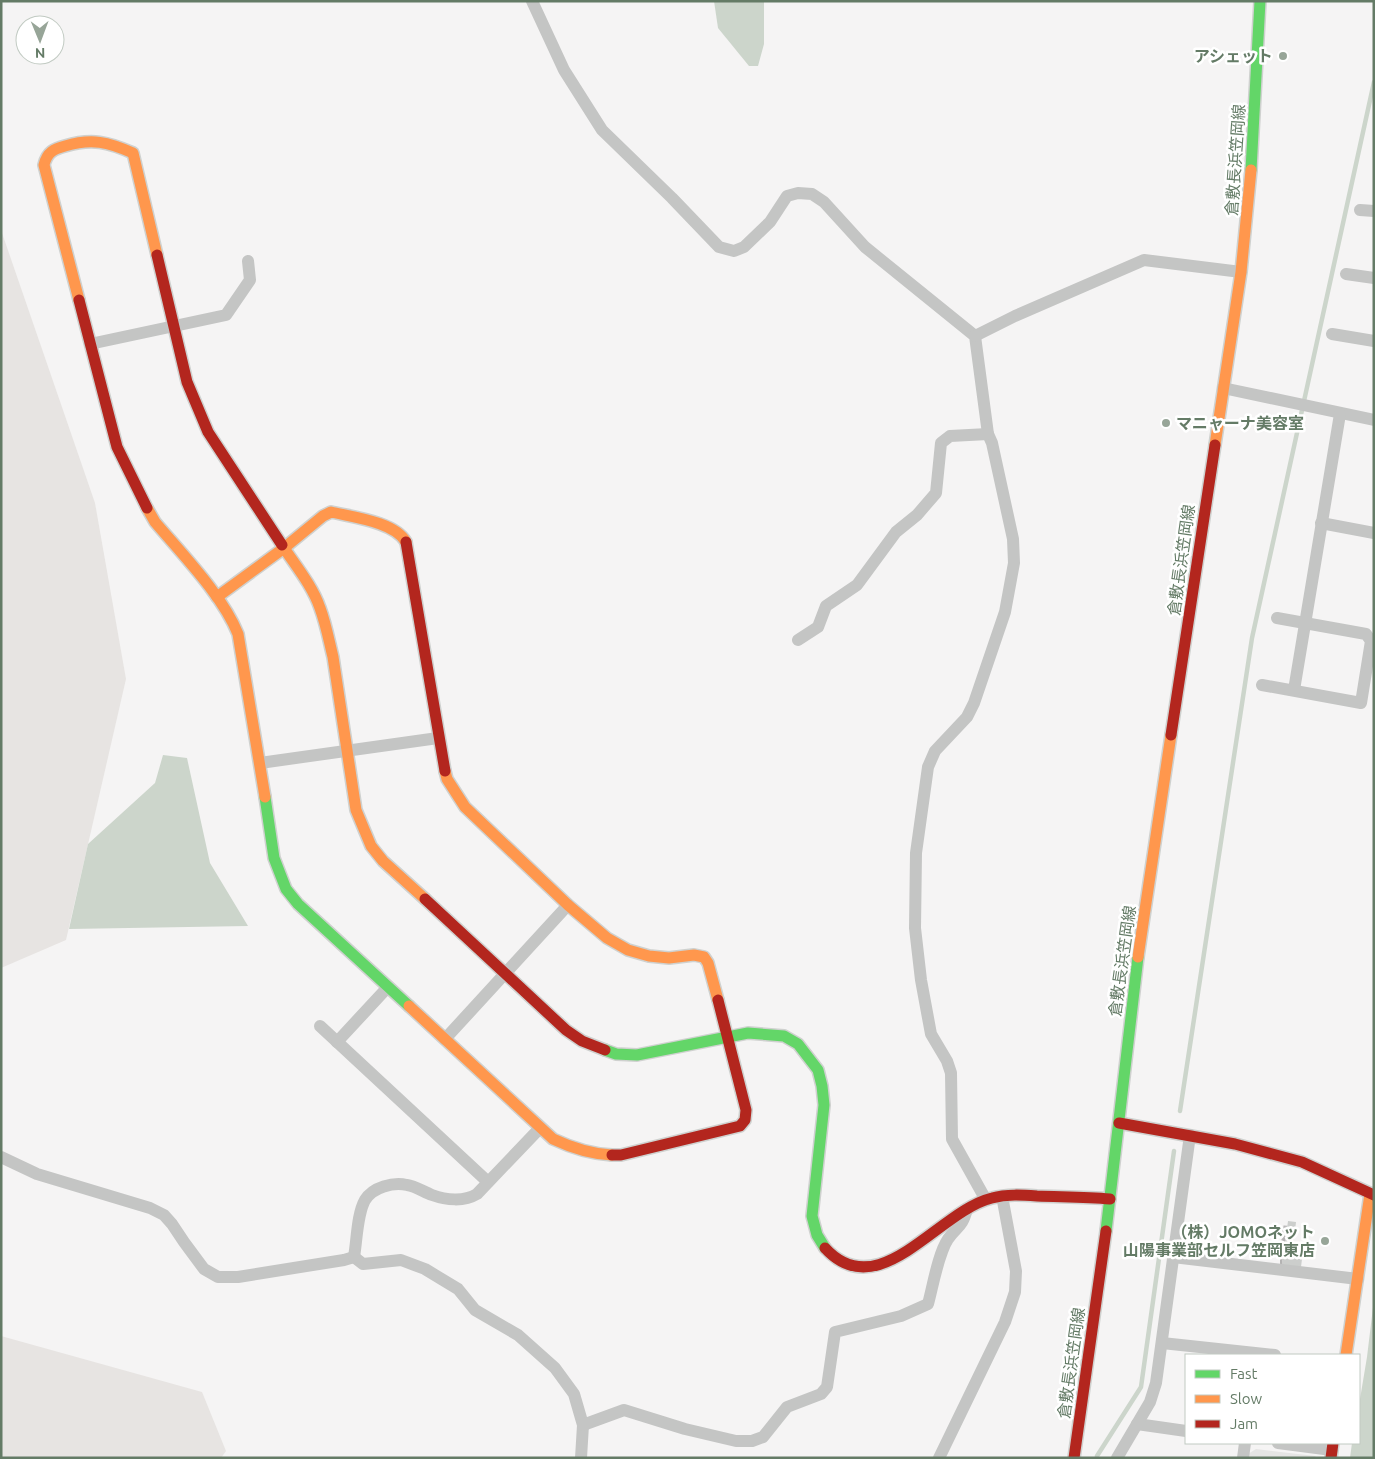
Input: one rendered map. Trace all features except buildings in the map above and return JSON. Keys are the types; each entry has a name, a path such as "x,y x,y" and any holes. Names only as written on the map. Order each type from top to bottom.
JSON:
{"street":[{"path":"532,1 564,70 602,130 719,246 734,251 744,247 770,222 787,196 798,193 812,194 824,202 865,247 975,336 988,434 992,443 1013,539 1014,563 1005,612 974,703 967,717 935,751 928,767 916,853 915,928 921,980 931,1034 947,1061 951,1073 952,1139 986,1200"},
{"name":"倉敷長浜笠岡線","path":"1074,1458 1110,1198 1135,983 1241,272 1250,190 1260,1"},
{"path":"217,597 284,548 323,516 331,512 383,525 405,538 409,550 438,738 447,779 465,807 568,906 607,938 628,950 649,956 694,955 704,957 708,963 727,1038 746,1110 745,1120 740,1126 621,1155 596,1154 573,1148 553,1139 387,988 298,904 286,889 274,858 238,634 217,597 155,522 133,483 116,447 44,165 45,157 49,151 56,148 85,140 133,152 188,382 208,432 218,451 284,548 307,582 320,607 332,657 356,810 371,846 383,861 504,974 566,1030 582,1041 616,1054 637,1055 727,1038 748,1033 784,1036 798,1044 818,1070 824,1105 812,1216 814,1228 818,1238 835,1257 848,1264 863,1268 878,1266 893,1260 967,1209 986,1200 1002,1196 1110,1198"},
{"path":"1360,210 1374,212"},
{"path":"975,336 1015,316 1144,260 1241,272"},
{"path":"90,344 226,314 250,280 248,262"},
{"path":"1346,274 1374,278"},
{"path":"1332,334 1374,340"},
{"path":"1223,388 1374,420"},
{"path":"1294,690 1340,414"},
{"path":"798,640 818,627 826,606 857,585 896,532 916,515 936,493 941,443 950,436 988,434"},
{"path":"1321,523 1374,533"},
{"path":"1262,685 1361,703 1372,641 1366,634 1277,618"},
{"path":"260,763 438,738"},
{"path":"445,1039 568,906"},
{"path":"338,1042 387,988"},
{"path":"320,1026 488,1182"},
{"path":"1118,1123 1236,1144 1302,1162 1372,1194 1346,1354"},
{"path":"354,1257 364,1201 370,1193 394,1184 408,1185 435,1196 468,1200 477,1194 540,1128"},
{"path":"1117,1458 1150,1402 1156,1383 1190,1135"},
{"path":"1,1157 37,1174 150,1208 164,1215 204,1268 218,1277 228,1278 271,1273 354,1257"},
{"path":"939,1458 1005,1322 1015,1292 1016,1271 1002,1196"},
{"path":"583,1425 624,1410 685,1429 736,1441 752,1442 763,1437 787,1407 821,1394 827,1387 835,1332 901,1316 928,1304 948,1240 964,1223 967,1209"},
{"path":"354,1257 363,1264 401,1260 425,1269 458,1289 475,1310 518,1335 554,1368 574,1394 583,1425 581,1458"},
{"path":"1173,1257 1358,1279"},
{"path":"1162,1343 1265,1354"},
{"path":"1138,1424 1185,1431"},
{"path":"1243,1458 1245,1444"},
{"path":"1286,1444 1332,1450"}],"shaded area":[{"path":"714,1 764,1 764,44 758,66 749,66 718,28"},
{"path":"1,230 95,503 126,679 66,940 1,968"},
{"path":"163,755 187,758 210,863 248,926 69,929 88,844 155,783"},
{"path":"1374,1299 1374,1458 1350,1458 1352,1444 1360,1444 1360,1399"},
{"path":"1,1336 202,1392 226,1451 221,1458 1,1458"},
{"path":"1256,1449 1315,1456 1317,1458 1248,1458 1248,1454"}],"waterway":[{"path":"1180,1111 1252,638 1374,82"},
{"path":"1097,1456 1141,1387 1174,1151"}],"traffic: fast":[{"path":"1251,170 1260,1"},
{"path":"265,797 274,858 286,889 298,904 409,1006"},
{"path":"1106,1231 1138,957"},
{"path":"605,1050 616,1054 637,1055 748,1033 784,1036 798,1044 818,1070 822,1086 824,1105 812,1216 817,1235 825,1248"}],"traffic: slow":[{"path":"79,300 44,165 47,157 54,150 84,142 100,142 133,153 157,255"},
{"path":"1215,445 1241,272 1251,170"},
{"path":"147,508 155,522 212,590 238,634 265,797"},
{"path":"217,597 284,548 323,516 331,512 383,525 400,535 406,542"},
{"path":"282,545 313,591 324,620 333,657 356,810 371,846 383,861 425,899"},
{"path":"1138,957 1171,735"},
{"path":"445,771 447,779 465,807 568,905 607,938 628,950 649,956 669,958 694,955 704,957 708,963 718,1000"},
{"path":"409,1006 553,1139 581,1150 612,1155"},
{"path":"1346,1354 1370,1194"}],"traffic: jam":[{"path":"157,255 187,382 208,432 282,545"},
{"path":"79,300 117,447 147,508"},
{"path":"1171,735 1215,445"},
{"path":"406,542 445,771"},
{"path":"425,899 566,1030 582,1041 605,1050"},
{"path":"612,1155 621,1155 740,1126 745,1120 746,1110 718,1000"},
{"path":"1119,1123 1235,1144 1302,1162 1374,1195"},
{"path":"825,1248 845,1263 866,1267 887,1262 909,1250 972,1206 992,1198 1020,1195 1110,1199"},
{"path":"1074,1458 1106,1231"},
{"path":"1331,1458 1333,1444"}],"place":[{"name":"アシェット","path":"1283,56"},
{"name":"マニャーナ美容室","path":"1166,423"},
{"name":"（株）JOMOネット 山陽事業部セルフ笠岡東店","path":"1325,1241"}]}
